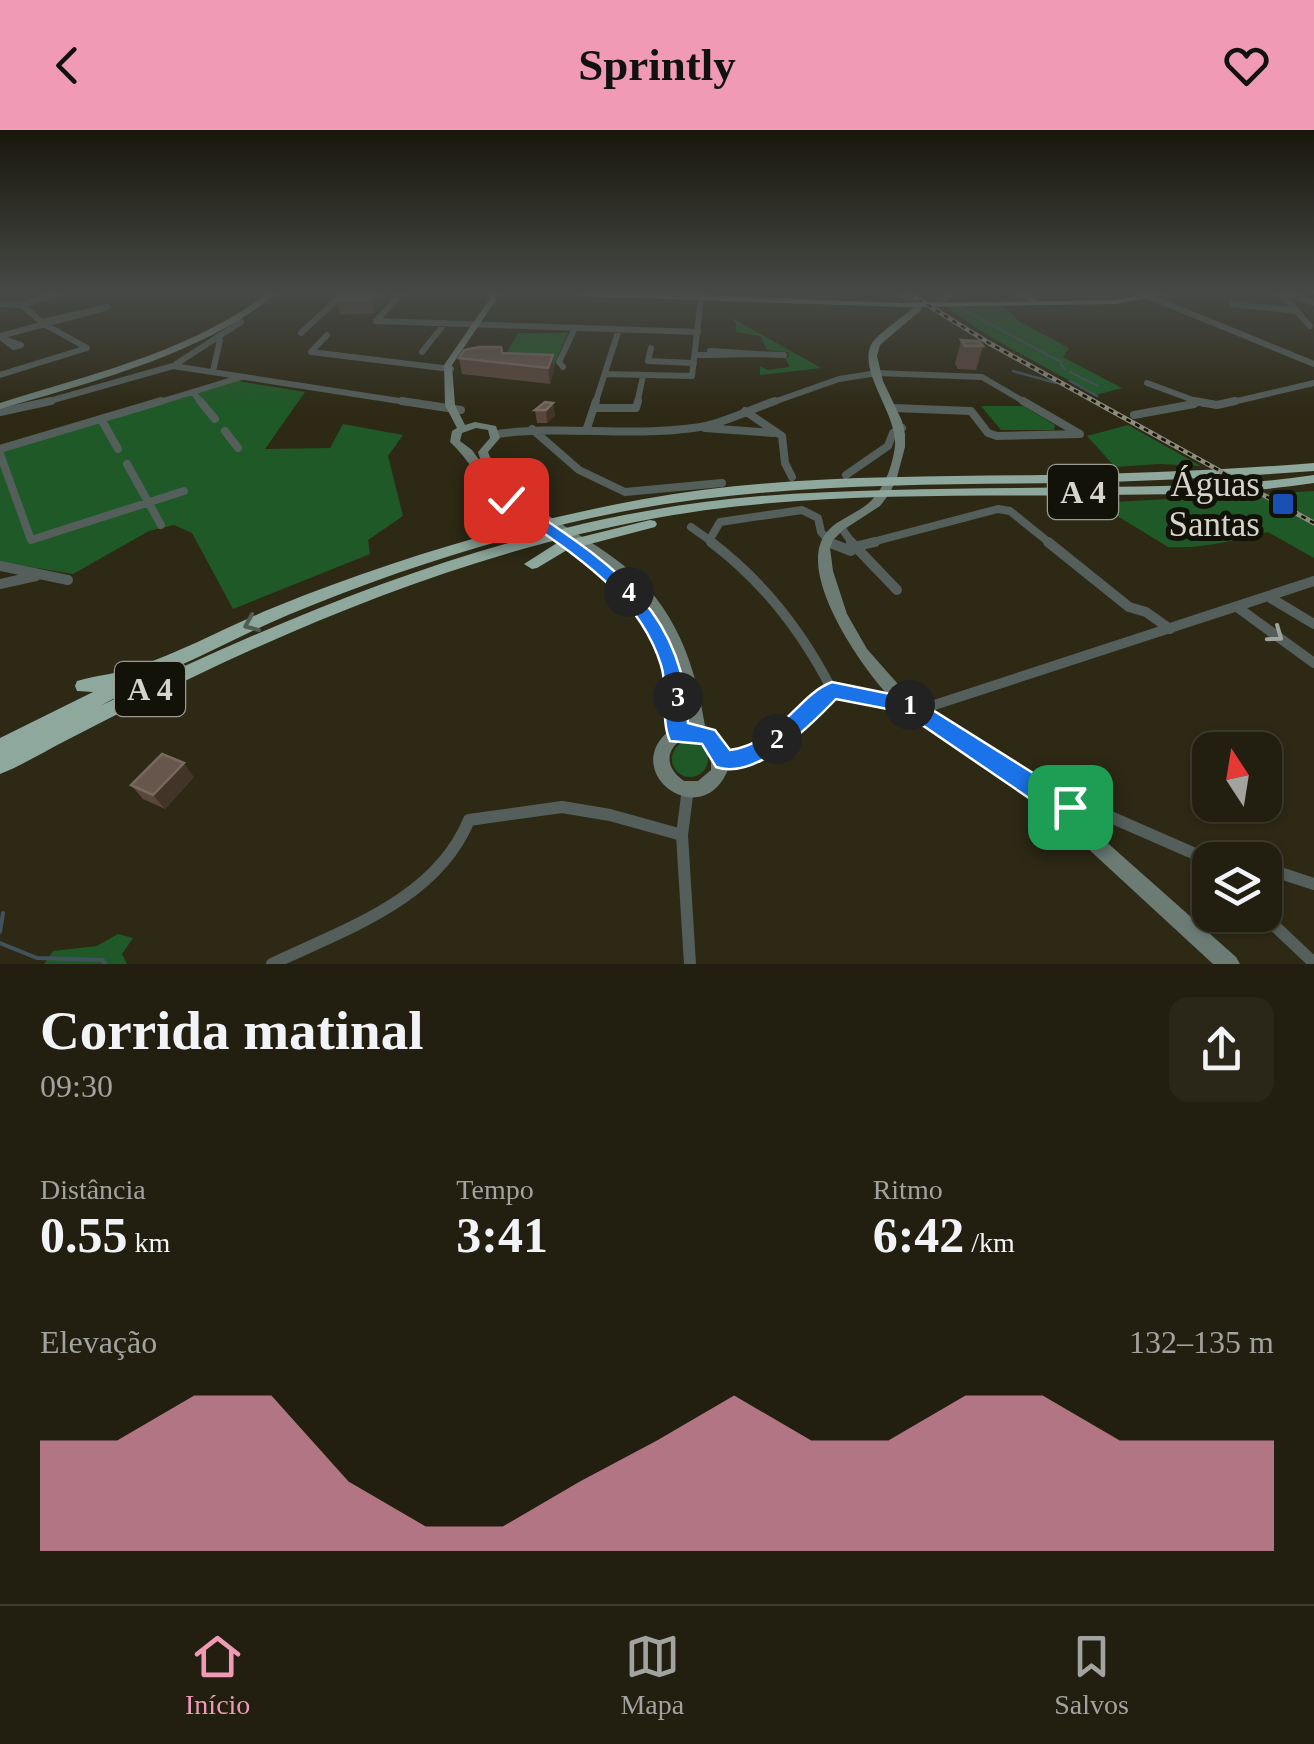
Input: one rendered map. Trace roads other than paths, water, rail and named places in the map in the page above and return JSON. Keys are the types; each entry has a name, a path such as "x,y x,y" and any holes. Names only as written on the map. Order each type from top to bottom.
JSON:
{"highway":[{"name":"A 4","path":"0,765 200,664 374,589 581,528 720,505 868,488 1254,472 1276,477"},
{"name":"A 4","path":"903,487 1210,488 1312,474"},
{"path":"1276,477 1312,474"},
{"name":"A 4","path":"0,748 187,652 317,598 502,536 676,499 802,484 868,488"},
{"path":"532,564 562,546 720,505"},
{"path":"303,619 449,576"},
{"path":"84,686 122,679 187,652"}],"street":[{"path":"0,375 86,348 61,333"},
{"path":"0,409 150,356 202,333"},
{"path":"213,370 217,343 228,333"},
{"path":"422,352 437,333"},
{"path":"462,428 447,387 473,333"},
{"path":"563,367 559,362 573,333"},
{"path":"586,431 617,333"},
{"path":"605,374 688,378 692,376 698,333"},
{"path":"889,333 872,352 877,373 902,428 900,449 879,501 826,540 825,562 832,595 858,649 891,695 1064,812 1230,964"},
{"path":"1238,333 1314,364"},
{"path":"327,336 311,352 452,370"},
{"path":"0,409 74,396 174,366 222,338"},
{"path":"650,348 648,362 784,355"},
{"path":"174,366 457,410 475,425"},
{"path":"697,428 839,379 877,373 982,377 1080,434 996,436 988,432 972,411 892,408"},
{"path":"184,490 42,540 31,540 0,452 245,376"},
{"path":"594,408 636,408 644,376"},
{"path":"1147,383 1200,403"},
{"path":"1134,415 1200,403 1228,405 1314,383"},
{"path":"193,392 214,418"},
{"path":"745,412 779,434 792,477"},
{"path":"101,419 118,449"},
{"path":"1062,436 1064,424"},
{"path":"496,434 488,426 475,425 462,428 453,439 465,447 496,486 625,581 662,615 689,676 698,733"},
{"path":"496,486 484,459 487,444 496,434 532,429 631,432 697,428 779,434"},
{"path":"846,475 888,446 893,433 902,428"},
{"path":"532,429 579,470 625,492 722,483"},
{"path":"225,431 238,448"},
{"path":"465,447 487,444"},
{"path":"127,464 161,525"},
{"path":"825,562 854,549 998,509 1010,511 1128,607 1146,612 1170,629"},
{"path":"710,539 720,522 802,510 818,518 819,534 826,540 854,549"},
{"path":"840,526 854,549 897,590"},
{"path":"691,527 752,571 799,632 832,690"},
{"path":"0,566 68,580"},
{"path":"0,584 41,575"},
{"path":"625,581 663,643 677,690 678,734"},
{"path":"723,760 737,759 780,738 832,690 891,695 1170,629 1314,581"},
{"path":"1269,596 1314,624"},
{"path":"1238,607 1314,663"},
{"path":"698,733 716,743 723,760 717,778 709,784 688,788 668,780 659,763 662,746 678,734 698,733"},
{"path":"688,788 682,835 690,964"},
{"path":"1036,790 1107,814 1192,854"},
{"path":"1064,812 1070,807 1090,808"},
{"path":"272,964 381,908 435,873 451,857 469,820 562,808 610,815 682,835"},
{"path":"1080,827 1096,814 1107,814"},
{"path":"1282,874 1314,884"},
{"path":"1281,932 1314,963"}],"waterway":[{"path":"1007,333 1061,362"},
{"path":"1061,365 1065,369"},
{"path":"1013,371 1056,383"},
{"path":"1070,372 1098,386"},
{"path":"1070,381 1097,396"},
{"path":"0,932 3,913"},
{"path":"0,943 37,958 103,960 105,964"}],"railway":[{"path":"973,333 1314,523"}],"place":[{"name":"Águas Santas","path":"1283,504"}]}
